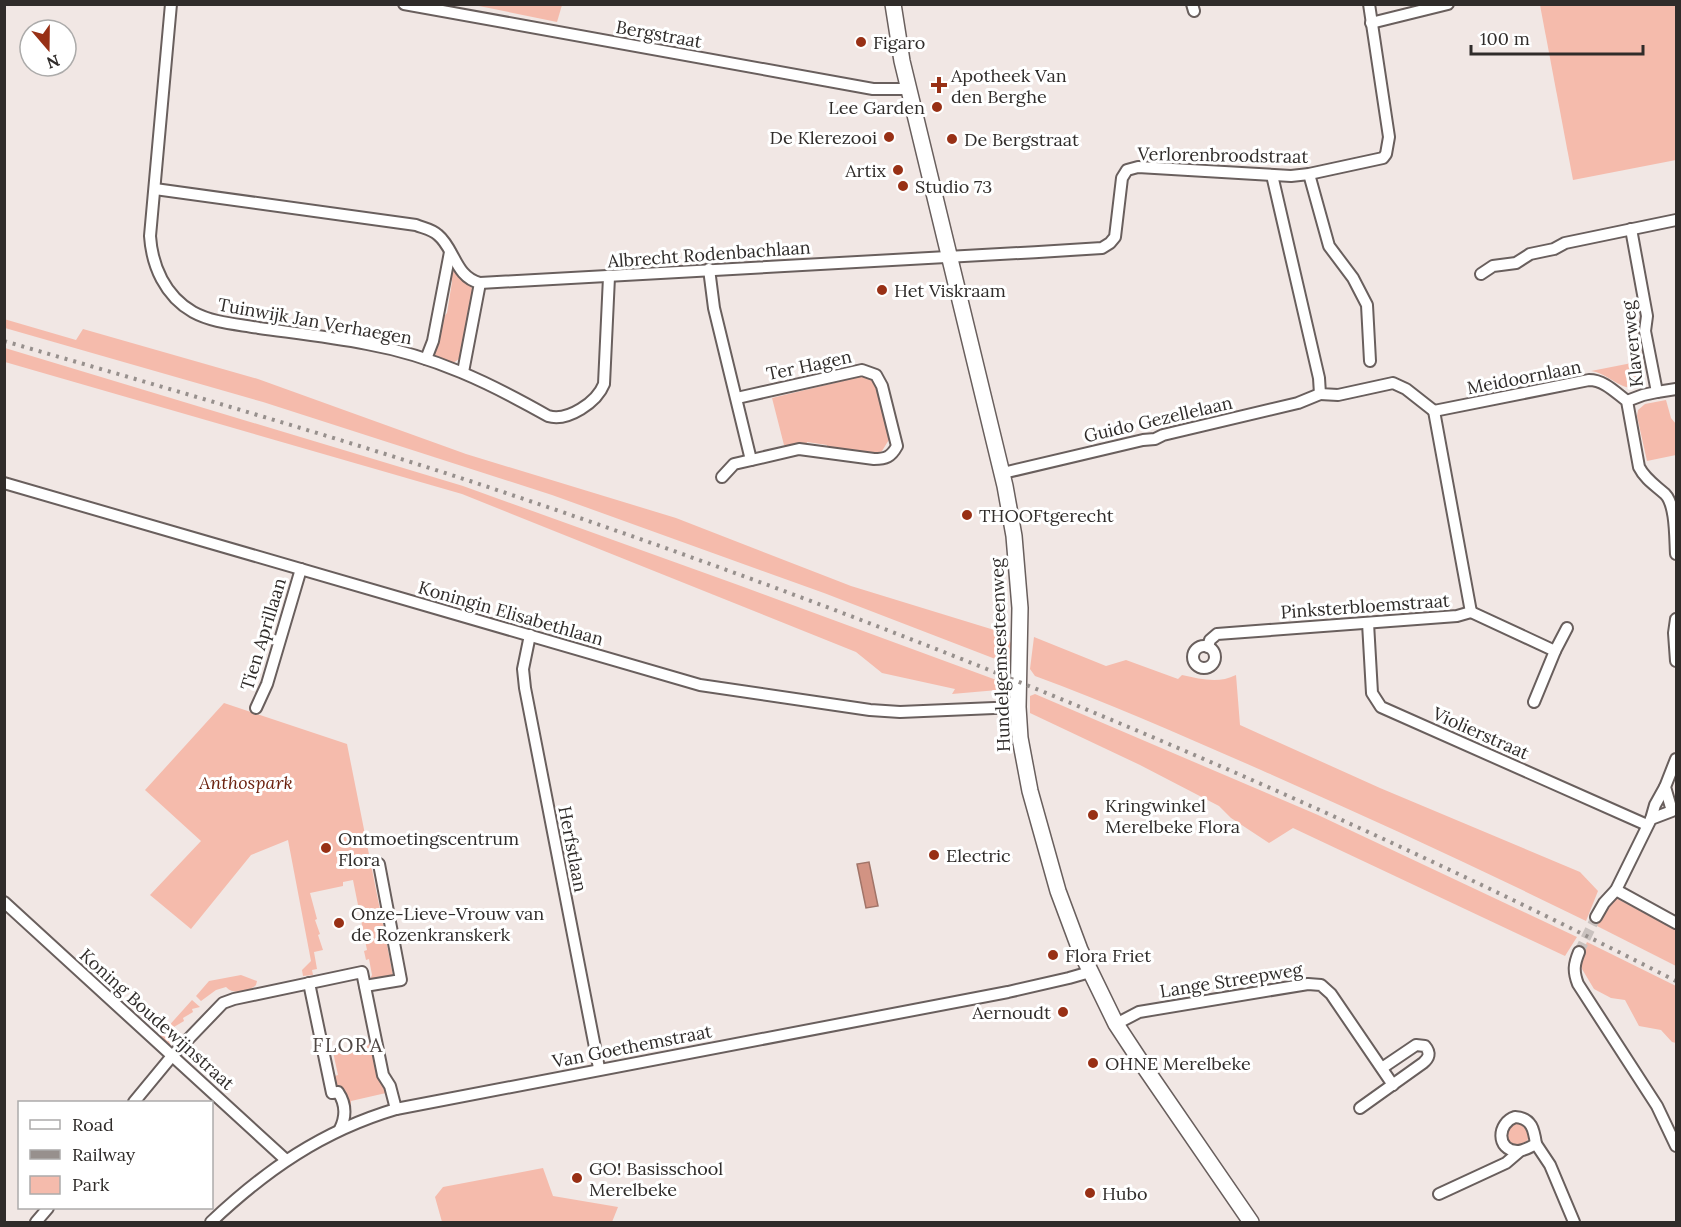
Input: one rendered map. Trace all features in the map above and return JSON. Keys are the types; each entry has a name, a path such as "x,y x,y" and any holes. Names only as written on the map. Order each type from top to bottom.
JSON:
{"main road":[{"name":"Hundelgemsesteenweg","path":"893,4 909,90 1003,473 1014,536 1019,592 1020,738 1030,791 1058,891 1090,972 1116,1024 1251,1222"}],"street":[{"name":"Tuinwijk Jan Verhaegen","path":"171,4 150,236 152,255 167,288 191,311 221,322 368,344 426,359 499,388 556,419 566,416 595,399 604,384 609,277"},
{"name":"Bergstraat","path":"404,4 873,89 909,90"},
{"name":"Verlorenbroodstraat","path":"949,258 1102,248 1115,237 1122,178 1127,170 1138,167 1272,175 1309,174 1383,158 1389,137 1369,4"},
{"path":"1371,23 1448,4"},
{"path":"1309,174 1329,246 1353,278 1367,305 1370,361"},
{"path":"1272,175 1319,378 1320,393"},
{"path":"155,189 416,225 439,235 464,274 475,281 462,372"},
{"path":"1481,274 1493,266 1516,263 1530,254 1554,249 1565,243 1677,220"},
{"name":"Klaverweg","path":"1627,401 1657,392 1645,331 1647,316 1631,230"},
{"name":"Tuinwijk Jan Verhaegen","path":"426,359 433,341 450,252"},
{"name":"Albrecht Rodenbachlaan","path":"475,281 609,277 709,269 931,257 949,258"},
{"path":"709,269 714,308 752,460"},
{"name":"Ter Hagen","path":"722,477 734,464 799,449 886,459 893,454 897,446 882,386 876,375 862,370 737,398"},
{"name":"Meidoornlaan","path":"1434,411 1589,380 1604,383 1627,401"},
{"name":"Guido Gezellelaan","path":"1003,473 1155,439 1163,435 1298,403 1320,393 1338,395 1393,383 1406,389 1434,411"},
{"path":"1657,392 1677,389"},
{"path":"1627,401 1639,467 1644,477 1666,495 1671,504 1677,554"},
{"name":"Pinksterbloemstraat","path":"1208,647 1210,640 1217,634 1457,616 1471,612 1434,411"},
{"name":"Koningin Elisabethlaan","path":"4,483 700,685 870,710 908,713 1018,707"},
{"name":"Tien Aprillaan","path":"256,708 267,684 300,569"},
{"path":"1471,612 1555,651"},
{"path":"1677,619 1674,633 1677,661"},
{"name":"Violierstraat","path":"1368,623 1372,693 1381,707 1649,822"},
{"path":"1534,702 1567,628"},
{"name":"Herfstlaan","path":"530,635 523,669 525,688 599,1068"},
{"path":"1596,917 1604,903 1616,890 1677,759"},
{"path":"1649,822 1675,811 1665,787"},
{"path":"365,986 401,980 379,864"},
{"path":"1616,890 1677,923"},
{"name":"Koning Boudewijnstraat","path":"4,902 286,1160"},
{"path":"1579,952 1574,964 1578,984 1657,1106 1677,1146"},
{"path":"135,1101 172,1056 223,1003 362,972 383,1075 390,1086 396,1109"},
{"name":"Van Goethemstraat","path":"211,1222 235,1199 286,1160 340,1129 396,1109 599,1068 1008,992 1090,972"},
{"path":"306,984 332,1093 341,1094 345,1118 340,1129"},
{"name":"Lange Streepweg","path":"1116,1024 1139,1012 1308,984 1321,984 1331,994 1393,1085"},
{"path":"1360,1108 1426,1061 1429,1056 1428,1049 1422,1045 1416,1045 1382,1068"},
{"path":"1520,1151 1510,1149 1502,1142 1501,1132 1504,1124 1510,1119 1520,1117 1529,1122 1534,1131 1536,1144 1550,1165 1574,1222"},
{"path":"1439,1194 1506,1163 1520,1151 1536,1144"},
{"path":"36,1222 47,1209"}],"green space":[{"path":"474,5 562,5 557,22"},
{"path":"1540,5 1676,5 1676,160 1573,180"},
{"path":"456,269 471,285 474,298 462,357 453,363 432,355 440,321 447,313 452,282 449,274 451,270"},
{"path":"4,319 76,340 83,329 258,379 466,454 676,518 851,586 1004,633 1011,643 1011,665 824,593 552,495 263,402 5,328"},
{"path":"5,348 463,486 1010,685 1009,689 952,694 955,689 882,673 856,652 462,494 5,362"},
{"path":"1642,361 1643,380 1635,388 1629,388 1591,371"},
{"path":"863,376 876,383 890,438 882,451 874,455 827,449 827,445 807,442 806,446 784,445 772,398"},
{"path":"1666,400 1671,418 1676,424 1676,455 1647,461 1637,416 1638,410 1645,404"},
{"path":"1034,637 1106,666 1126,660 1178,679 1182,675 1216,680 1236,675 1240,725 1380,788 1580,872 1598,891 1586,921 1302,788 1148,721 1035,676 1030,669"},
{"path":"1035,694 1318,815 1577,937 1565,956 1293,828 1269,843 1231,818 1219,806 1140,765 1030,713 1030,696"},
{"name":"Anthospark","path":"224,703 347,744 393,975 370,979 372,975 369,959 366,960 364,951 367,950 353,880 343,882 343,886 310,893 323,950 314,952 317,969 312,970 313,975 303,976 302,970 311,961 288,840 251,855 191,929 150,895 201,841 145,790"},
{"path":"1614,897 1676,930 1676,966 1595,925"},
{"path":"1587,942 1676,986 1676,1043 1672,1042 1661,1030 1639,1026 1625,1000 1611,998 1594,989 1579,959"},
{"path":"241,975 257,981 256,985 241,992 226,987 216,990 201,1001 196,996 209,981"},
{"path":"192,1000 200,1007 192,1009 193,1012 183,1018 184,1021 174,1027 178,1039 168,1046 157,1039"},
{"path":"371,1044 378,1079 385,1084 386,1093 351,1101 351,1107 347,1108 334,1091 331,1077 338,1075 333,1052"},
{"path":"1517,1122 1525,1126 1529,1134 1525,1142 1517,1146 1509,1142 1505,1134 1509,1126"},
{"path":"543,1168 553,1196 618,1207 612,1222 442,1222 435,1197 443,1187"}],"shaded area":[{"path":"869,862 878,906 866,908 857,864"}],"tunnel":[{"path":"1579,952 1596,917"}],"railway":[{"path":"4,341 470,481 779,589 931,647 1234,772 1530,908 1676,981"}],"place":[{"name":"Figaro","path":"861,42"},
{"name":"Apotheek Van den Berghe","path":"939,85"},
{"name":"Lee Garden","path":"937,107"},
{"name":"De Klerezooi","path":"889,137"},
{"name":"De Bergstraat","path":"952,139"},
{"name":"Artix","path":"898,170"},
{"name":"Studio 73","path":"903,186"},
{"name":"Het Viskraam","path":"882,290"},
{"name":"THOOFtgerecht","path":"967,515"},
{"name":"Kringwinkel Merelbeke Flora","path":"1093,815"},
{"name":"Ontmoetingscentrum Flora","path":"326,848"},
{"name":"Electric","path":"934,855"},
{"name":"Onze-Lieve-Vrouw van de Rozenkranskerk","path":"339,923"},
{"name":"Flora Friet","path":"1053,955"},
{"name":"Aernoudt","path":"1063,1012"},
{"name":"OHNE Merelbeke","path":"1093,1063"},
{"name":"GO! Basisschool Merelbeke","path":"577,1178"},
{"name":"Hubo","path":"1090,1193"}],"district":[{"name":"FLORA","path":"348,1044"}]}
